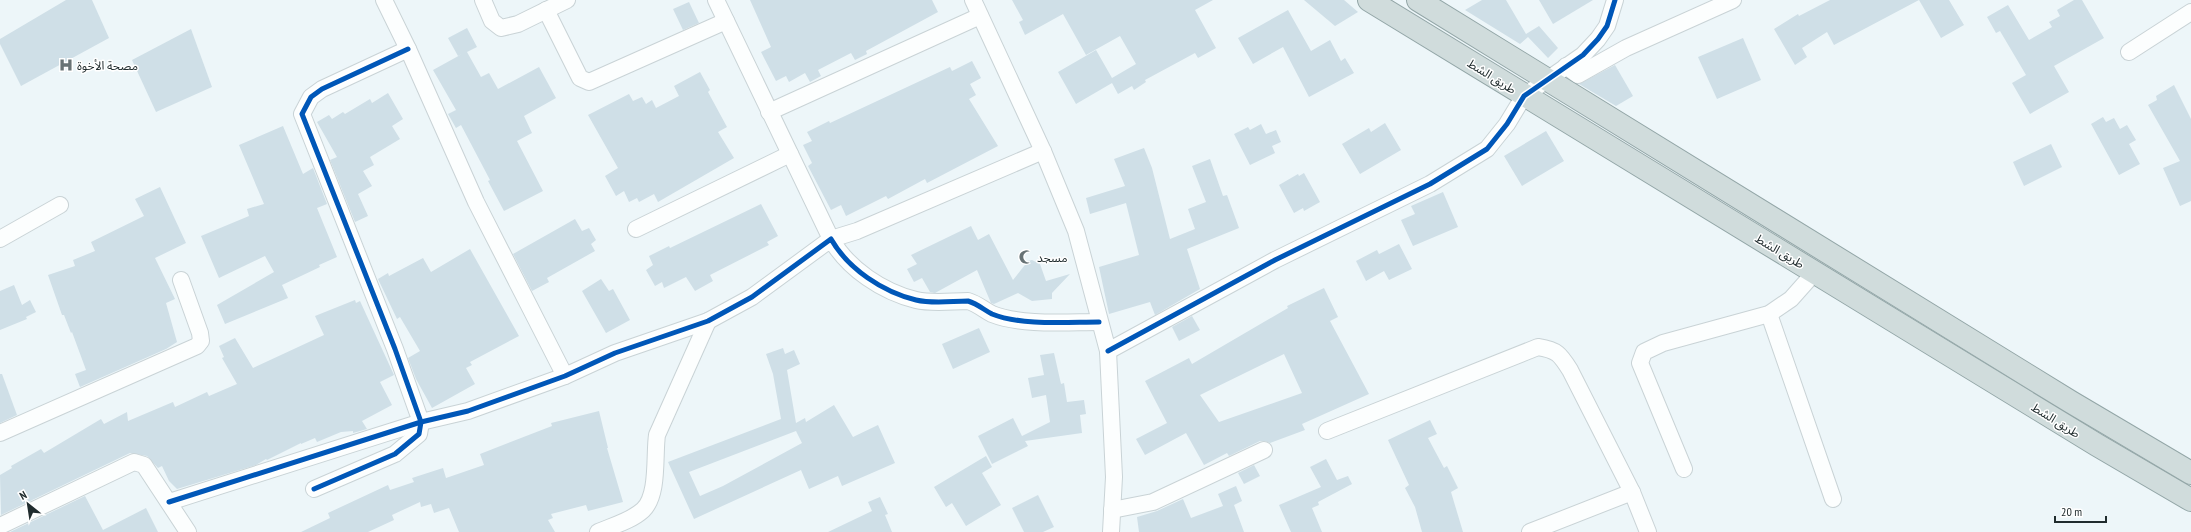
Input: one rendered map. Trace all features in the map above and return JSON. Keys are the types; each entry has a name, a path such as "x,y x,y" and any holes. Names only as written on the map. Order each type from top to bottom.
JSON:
{"highway":[{"name":"طريق الشط","path":"1369,0 2097,445 2191,500"},
{"name":"طريق الشط","path":"1418,0 1547,82 2071,402 2191,473"}],"street":[{"path":"384,0 408,49 476,202 565,376"},
{"path":"483,0 492,21 500,28 518,24 567,0"},
{"path":"716,0 838,252 868,278 886,288 915,300 968,301 977,303 992,314 1019,319 1063,323 1099,322"},
{"path":"972,0 1043,151 1076,231 1099,322 1108,350 1114,477 1111,532"},
{"path":"1108,350 1274,260 1430,184 1457,169 1487,149 1507,124 1524,96 1547,82 1566,66 1583,55 1598,39 1607,26 1616,0"},
{"path":"1566,66 1578,74 1626,48 1733,0"},
{"path":"546,10 580,78 589,82 726,21"},
{"path":"2129,52 2191,12"},
{"path":"769,112 980,16"},
{"path":"314,489 394,454 418,434 420,422 392,342 302,114 311,97 322,89 408,49"},
{"path":"169,502 420,422 468,411 565,376 615,353 708,321 752,297 832,239 857,231 1043,151"},
{"path":"636,229 790,154"},
{"path":"0,239 60,205"},
{"path":"1684,469 1640,363 1644,352 1663,343 1769,314 1792,299 1815,272"},
{"path":"0,433 197,346 201,341 200,333 181,280"},
{"path":"1769,314 1833,498"},
{"path":"598,532 626,520 644,510 651,497 655,476 654,453 657,435 708,321"},
{"path":"1327,431 1538,347 1550,349 1561,354 1570,370 1632,492 1648,532"},
{"path":"1112,510 1153,502 1264,450"},
{"path":"0,526 134,462 144,465 188,532"},
{"path":"1530,532 1632,492"}],"building":[{"path":"66,0 92,0 109,38 21,86 0,44 0,39"},
{"path":"750,0 932,0 938,12 866,51 867,54 855,60 851,53 818,70 821,76 810,82 805,73 789,82 786,76 776,81 761,52 771,47"},
{"path":"1012,0 1213,0 1195,10 1216,48 1198,58 1195,53 1145,80 1146,82 1134,90 1132,86 1118,94 1112,83 1076,104 1058,72 1096,50 1112,78 1136,64 1120,36 1086,55 1063,14 1025,35 1019,22 1023,20"},
{"path":"1304,0 1344,0 1358,12 1335,26"},
{"path":"1482,0 1506,0 1526,34 1539,26 1558,48 1548,58 1528,37 1520,44 1465,10"},
{"path":"1539,0 1593,0 1553,24"},
{"path":"1830,0 1919,0 1834,45 1827,32 1802,48 1807,57 1795,65 1774,29 1798,14 1799,16"},
{"path":"1919,0 1949,0 1964,25 1941,38"},
{"path":"2074,0 2082,0 2104,38 2054,66 2069,92 2030,114 2012,83 2026,75 2000,31 1996,33 1987,17 2008,5 2029,40 2052,27 2049,22 2060,16 2057,10"},
{"path":"689,2 699,23 683,30 673,9"},
{"path":"1288,10 1311,51 1330,40 1341,61 1345,58 1354,73 1309,97 1283,47 1253,64 1238,38"},
{"path":"467,28 477,47 467,52 481,77 489,73 498,89 539,67 556,98 524,116 532,133 517,141 543,191 504,211 488,181 490,180 461,125 456,128 448,114 456,110 433,70 462,54 458,56 448,38"},
{"path":"191,29 212,87 156,112 132,60"},
{"path":"1743,38 1761,80 1717,99 1698,57"},
{"path":"972,61 981,78 970,84 976,95 969,99 998,146 927,183 925,179 888,199 886,196 846,216 841,205 831,210 808,166 812,163 803,145 812,141 807,132 829,121 830,123 950,67 952,71"},
{"path":"1615,65 1633,96 1616,106 1579,84"},
{"path":"700,72 710,90 708,92 727,127 718,132 734,158 658,202 654,194 639,202 637,198 629,202 624,191 616,196 605,176 618,168 588,115 629,94 633,101 642,97 646,104 652,100 656,108 679,96 674,86"},
{"path":"2174,85 2191,119 2191,201 2180,206 2163,168 2180,161 2148,105 2157,100 2156,96"},
{"path":"388,93 403,119 392,126 400,139 370,157 374,165 363,171 372,186 358,194 368,216 355,222 330,160 337,157 317,122 329,115 332,119 343,112 345,114 370,99 372,103"},
{"path":"2103,117 2106,122 2114,118 2120,129 2127,125 2136,140 2129,144 2140,164 2119,175 2091,124"},
{"path":"1385,123 1401,150 1360,174 1342,144 1369,128 1371,132"},
{"path":"1261,124 1266,134 1276,130 1281,142 1272,146 1275,153 1250,165 1234,134 1248,127 1250,130"},
{"path":"283,126 303,174 313,168 327,204 317,208 337,257 282,285 288,298 225,324 217,305 274,272 265,256 219,278 201,236 249,216 247,209 264,204 239,145"},
{"path":"1546,131 1564,161 1522,186 1504,156"},
{"path":"2051,144 2062,167 2024,186 2013,162"},
{"path":"1144,148 1152,168 1170,239 1195,229 1188,209 1206,202 1192,166 1210,159 1223,196 1227,195 1239,228 1187,249 1200,289 1155,315 1150,302 1109,314 1099,267 1139,255 1126,203 1090,214 1086,198 1125,186 1114,159"},
{"path":"1304,173 1320,202 1304,211 1303,208 1294,213 1279,185 1298,174 1299,176"},
{"path":"160,187 186,243 155,258 175,299 166,303 177,342 166,349 80,387 75,374 86,370 72,332 71,333 64,315 62,315 48,275 75,266 73,260 95,251 91,242 144,216 135,199"},
{"path":"1443,192 1458,227 1413,246 1401,220 1415,214 1411,206"},
{"path":"761,204 778,236 767,242 769,245 710,275 713,281 695,291 686,277 664,288 662,282 655,286 646,270 653,265 649,256 669,246 670,248"},
{"path":"575,219 582,231 589,228 596,240 591,244 595,251 547,278 549,282 532,291 513,254"},
{"path":"971,226 978,240 989,234 1013,280 1028,261 1032,260 1040,264 1046,281 1070,274 1052,293 1052,299 1032,301 1018,293 994,304 991,303 977,270 935,293 930,292 922,278 914,282 907,269 917,264 911,255"},
{"path":"1399,244 1412,269 1389,280 1384,271 1366,281 1356,261 1377,250 1379,254"},
{"path":"470,249 519,336 470,362 472,365 466,368 475,384 432,408 416,379 408,358 420,351 400,317 397,319 378,279 388,273 389,276 423,258 431,272"},
{"path":"601,279 609,291 613,289 630,320 606,333 582,291"},
{"path":"14,285 22,305 30,300 36,312 26,317 27,319 0,330 0,291"},
{"path":"1324,288 1338,317 1330,321 1369,394 1302,424 1305,430 1270,443 1260,441 1229,456 1227,453 1204,465 1186,433 1145,455 1136,439 1167,423 1145,381 1189,358 1192,364 1288,308 1287,306","holes":["1284,354 1302,393 1219,422 1200,395"]},
{"path":"355,300 356,303 360,301 394,375 380,382 392,405 362,421 367,429 353,433 353,431 341,432 317,442 315,438 301,443 267,460 266,459 256,465 177,489 169,481 162,466 158,468 147,456 130,453 1,515 0,475 12,468 11,466 41,449 44,453 101,419 104,424 127,412 128,421 173,402 175,407 207,392 209,396 237,384 222,358 224,357 219,346 235,338 253,368 324,335 315,316"},
{"path":"1192,316 1200,330 1179,341 1172,327"},
{"path":"979,328 990,352 953,369 942,344"},
{"path":"783,348 785,354 794,350 800,364 787,370 796,423 805,418 806,422 834,405 853,437 878,425 895,463 842,486 838,476 809,489 801,470 694,519 668,462 781,419 773,374 766,354","holes":["796,431 802,443 723,486 700,496 689,472"]},
{"path":"1054,353 1061,384 1064,383 1067,402 1084,400 1086,414 1080,415 1082,433 1025,441 1028,446 992,464 978,436 1013,418 1022,436 1050,422 1046,395 1032,398 1028,378 1044,375 1040,355"},
{"path":"0,374 2,374 17,415 0,423"},
{"path":"599,411 607,448 623,502 588,511 586,505 551,514 553,518 548,520 555,532 459,532 449,508 434,513 431,504 421,507 420,502 392,515 394,520 368,532 301,532 330,518 328,513 388,485 390,490 414,482 412,478 443,468 446,478 484,465 480,454 552,426 551,423"},
{"path":"1430,420 1437,434 1428,438 1444,468 1447,466 1458,488 1451,492 1463,532 1422,532 1415,507 1405,488 1409,485 1388,440"},
{"path":"986,456 992,467 982,473 1001,505 966,526 952,503 946,507 934,487"},
{"path":"1326,459 1337,480 1348,476 1352,484 1318,502 1319,505 1312,508 1322,532 1291,532 1279,505 1321,487 1310,467"},
{"path":"1254,465 1260,476 1244,484 1238,473"},
{"path":"1236,486 1242,501 1234,505 1244,532 1139,532 1137,517 1157,511 1183,499 1191,518 1223,506 1218,494"},
{"path":"1038,495 1054,527 1043,532 1024,532 1012,508"},
{"path":"85,496 103,530 146,508 158,532 10,532"},
{"path":"880,497 888,514 885,515 892,532 828,532 872,511 868,502"}],"cycle path":[{"path":"1108,351 1275,260 1430,184 1487,149 1507,124 1524,96 1583,55 1598,39 1607,26 1615,0"},
{"path":"314,489 395,454 419,434 421,422 395,349 302,114 311,97 322,89 408,49"},
{"path":"169,502 421,422 468,411 565,376 615,353 708,321 752,297 831,239 847,260 868,278 891,291 916,300 929,302 968,301 978,305 992,314 1004,318 1031,322 1099,322"}],"place":[{"name":"مصحة الأخوة","path":"66,65"},
{"name":"مسجد","path":"1026,257"}]}
